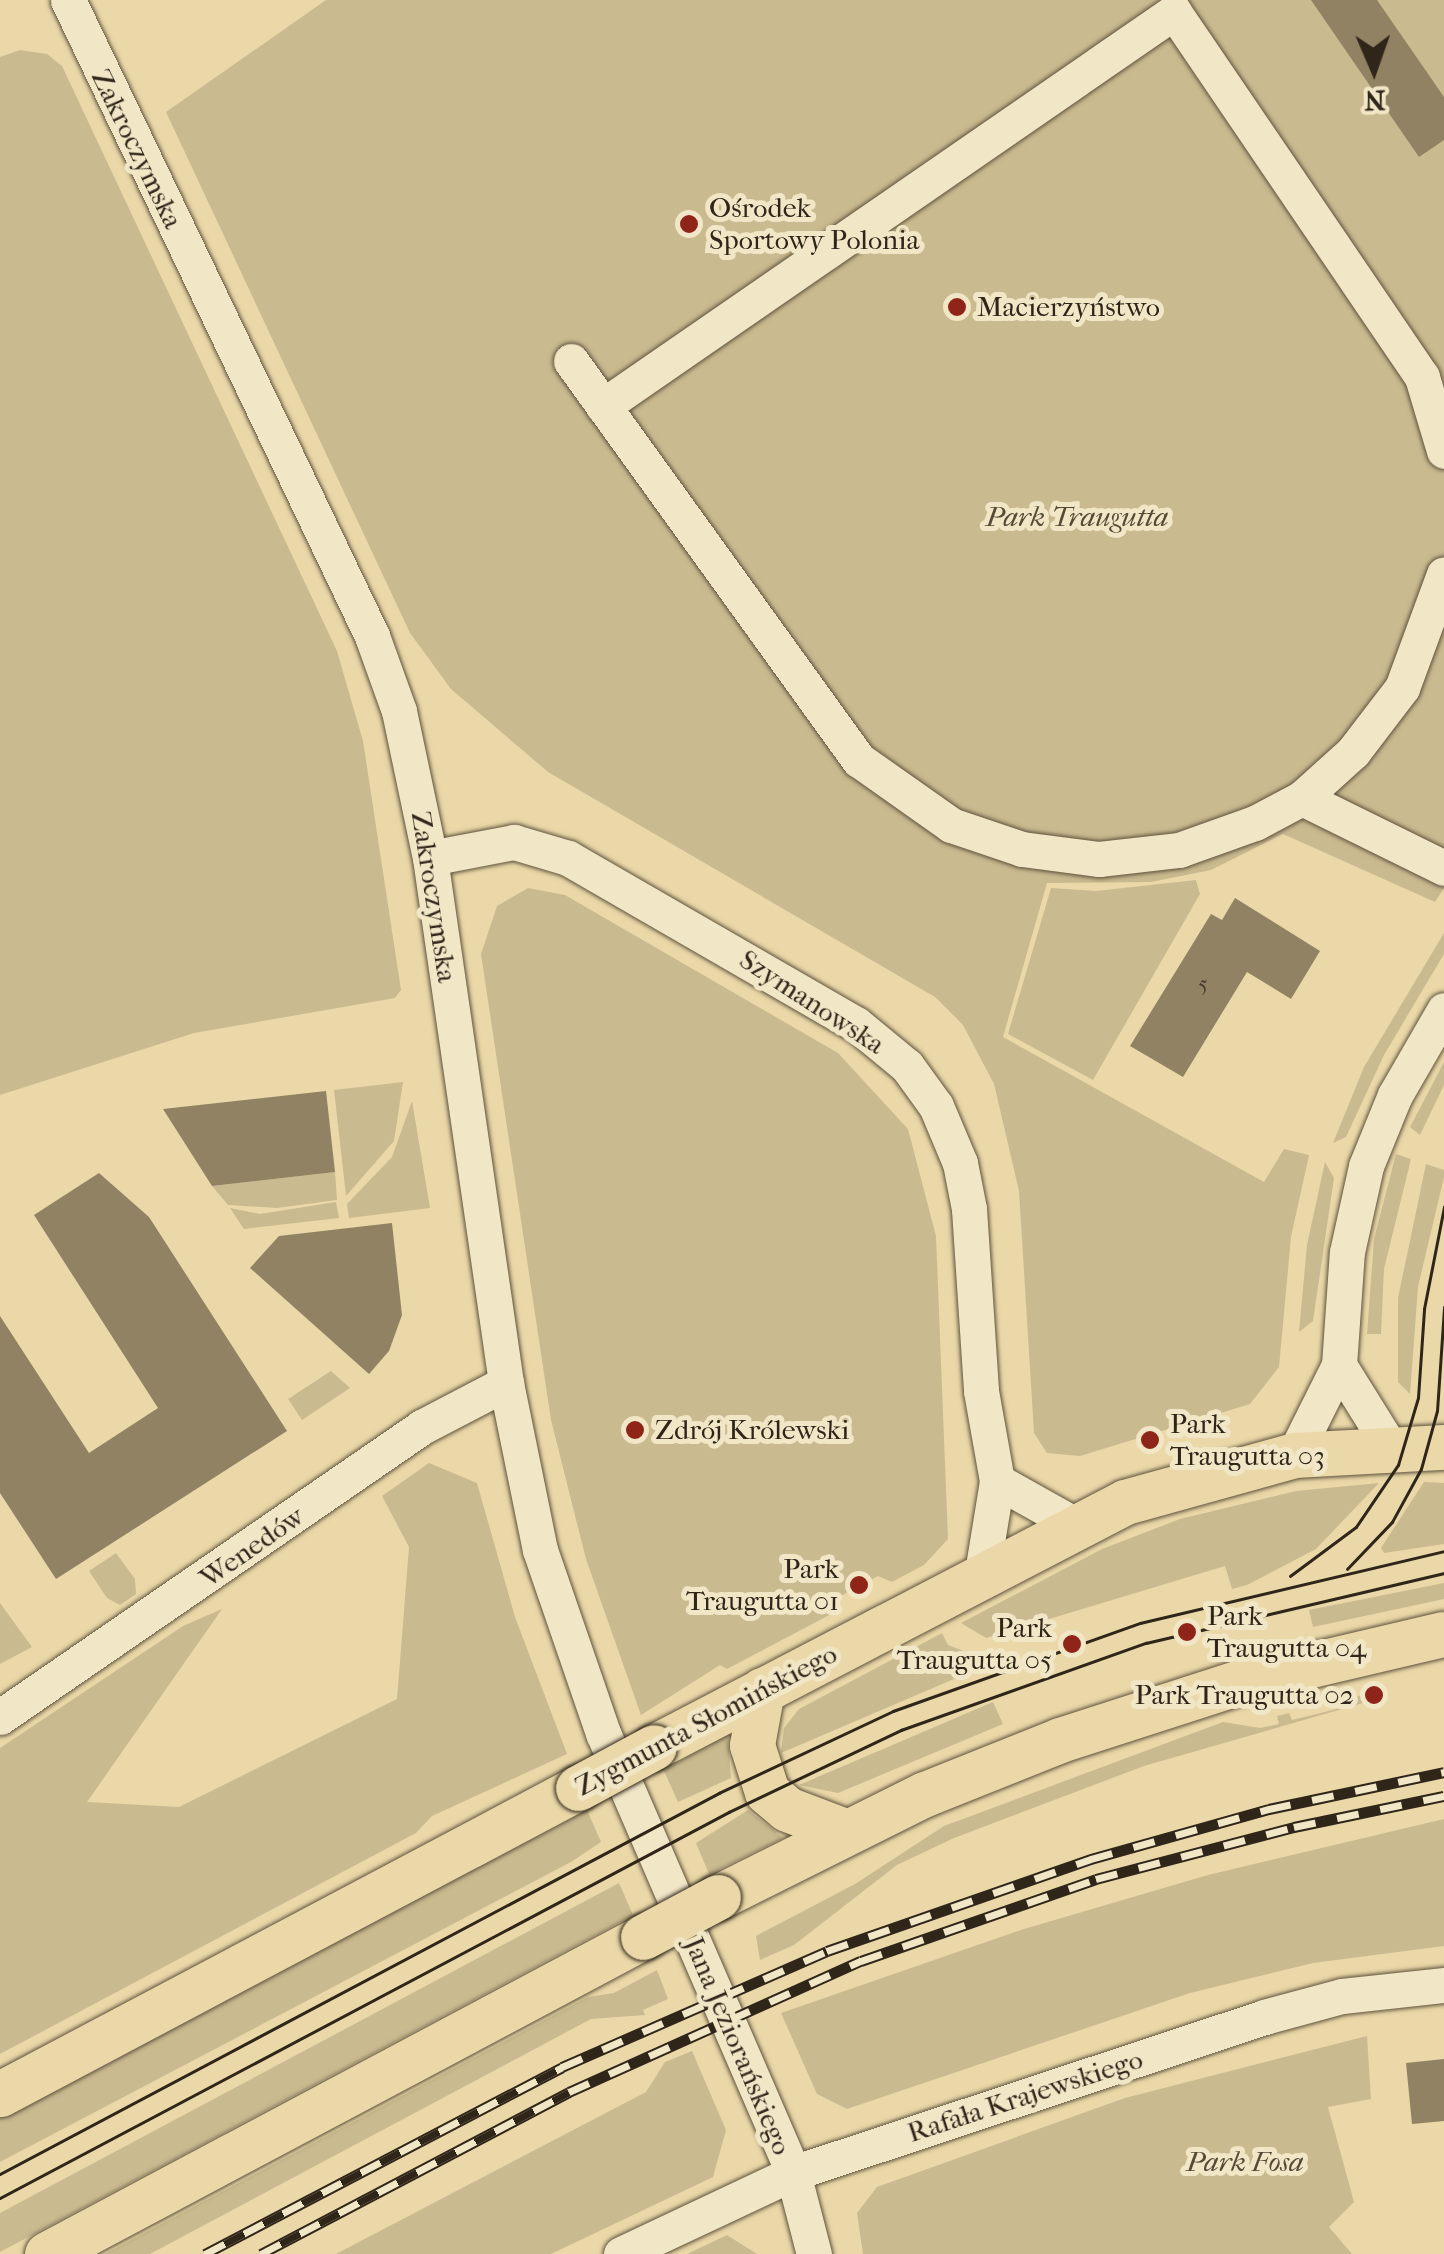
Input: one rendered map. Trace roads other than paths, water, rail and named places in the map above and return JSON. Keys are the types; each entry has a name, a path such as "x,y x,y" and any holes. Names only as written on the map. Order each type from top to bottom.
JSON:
{"main road":[{"name":"Zygmunta Słomińskiego","path":"0,2094 1074,1524 1158,1490 1294,1456 1390,1447 1444,1447"},
{"path":"47,2254 718,1897 952,1782 1128,1717 1290,1668 1444,1634"},
{"path":"762,1690 752,1745 771,1798 845,1832"}],"street":[{"name":"Zakroczymska","path":"68,0 372,636 399,711 430,858 506,1383 550,1587 648,1843"},
{"path":"603,406 1174,12 1422,377 1444,451"},
{"path":"571,361 859,760 934,816 1022,850 1126,858 1218,839 1302,798 1353,752 1402,688 1444,574"},
{"path":"1302,798 1444,868"},
{"name":"Szymanowska","path":"430,858 514,842 568,858 856,1024 906,1066 936,1106 960,1163 981,1391 997,1481 982,1573"},
{"path":"1294,1456 1339,1365 1347,1252 1366,1166 1395,1095 1444,1010"},
{"path":"1339,1365 1390,1447"},
{"name":"Wenedów","path":"0,1716 422,1427 506,1383"},
{"path":"997,1481 1074,1524"},
{"name":"Jana Jeziorańskiego","path":"648,1843 792,2173 814,2254"},
{"name":"Rafała Krajewskiego","path":"621,2254 792,2173 1264,2017 1342,1996 1444,1985"}],"tram line":[{"path":"1290,1576 1356,1527 1398,1465 1418,1398 1424,1309 1444,1207"},
{"path":"1347,1569 1392,1522 1421,1469 1437,1411 1444,1307"},
{"path":"0,2174 719,1793 893,1711 1140,1623 1444,1551"},
{"path":"0,2198 729,1812 901,1730 1146,1643 1444,1573"}],"railway":[{"path":"205,2254 562,2067 827,1951 1091,1859 1269,1809 1444,1772"},
{"path":"261,2254 569,2092 861,1961 1096,1879 1294,1827 1444,1796"}],"place":[{"name":"Ośrodek Sportowy Polonia","path":"689,224"},
{"name":"Macierzyństwo","path":"957,307"},
{"name":"Zdrój Królewski","path":"635,1430"},
{"name":"Park Traugutta 03","path":"1150,1440"},
{"name":"Park Traugutta 01","path":"859,1585"},
{"name":"Park Traugutta 04","path":"1187,1632"},
{"name":"Park Traugutta 05","path":"1072,1644"},
{"name":"Park Traugutta 02","path":"1374,1695"}],"park label":[{"name":"Park Traugutta","path":"1077,517"},
{"name":"Park Fosa","path":"1245,2162"}]}
